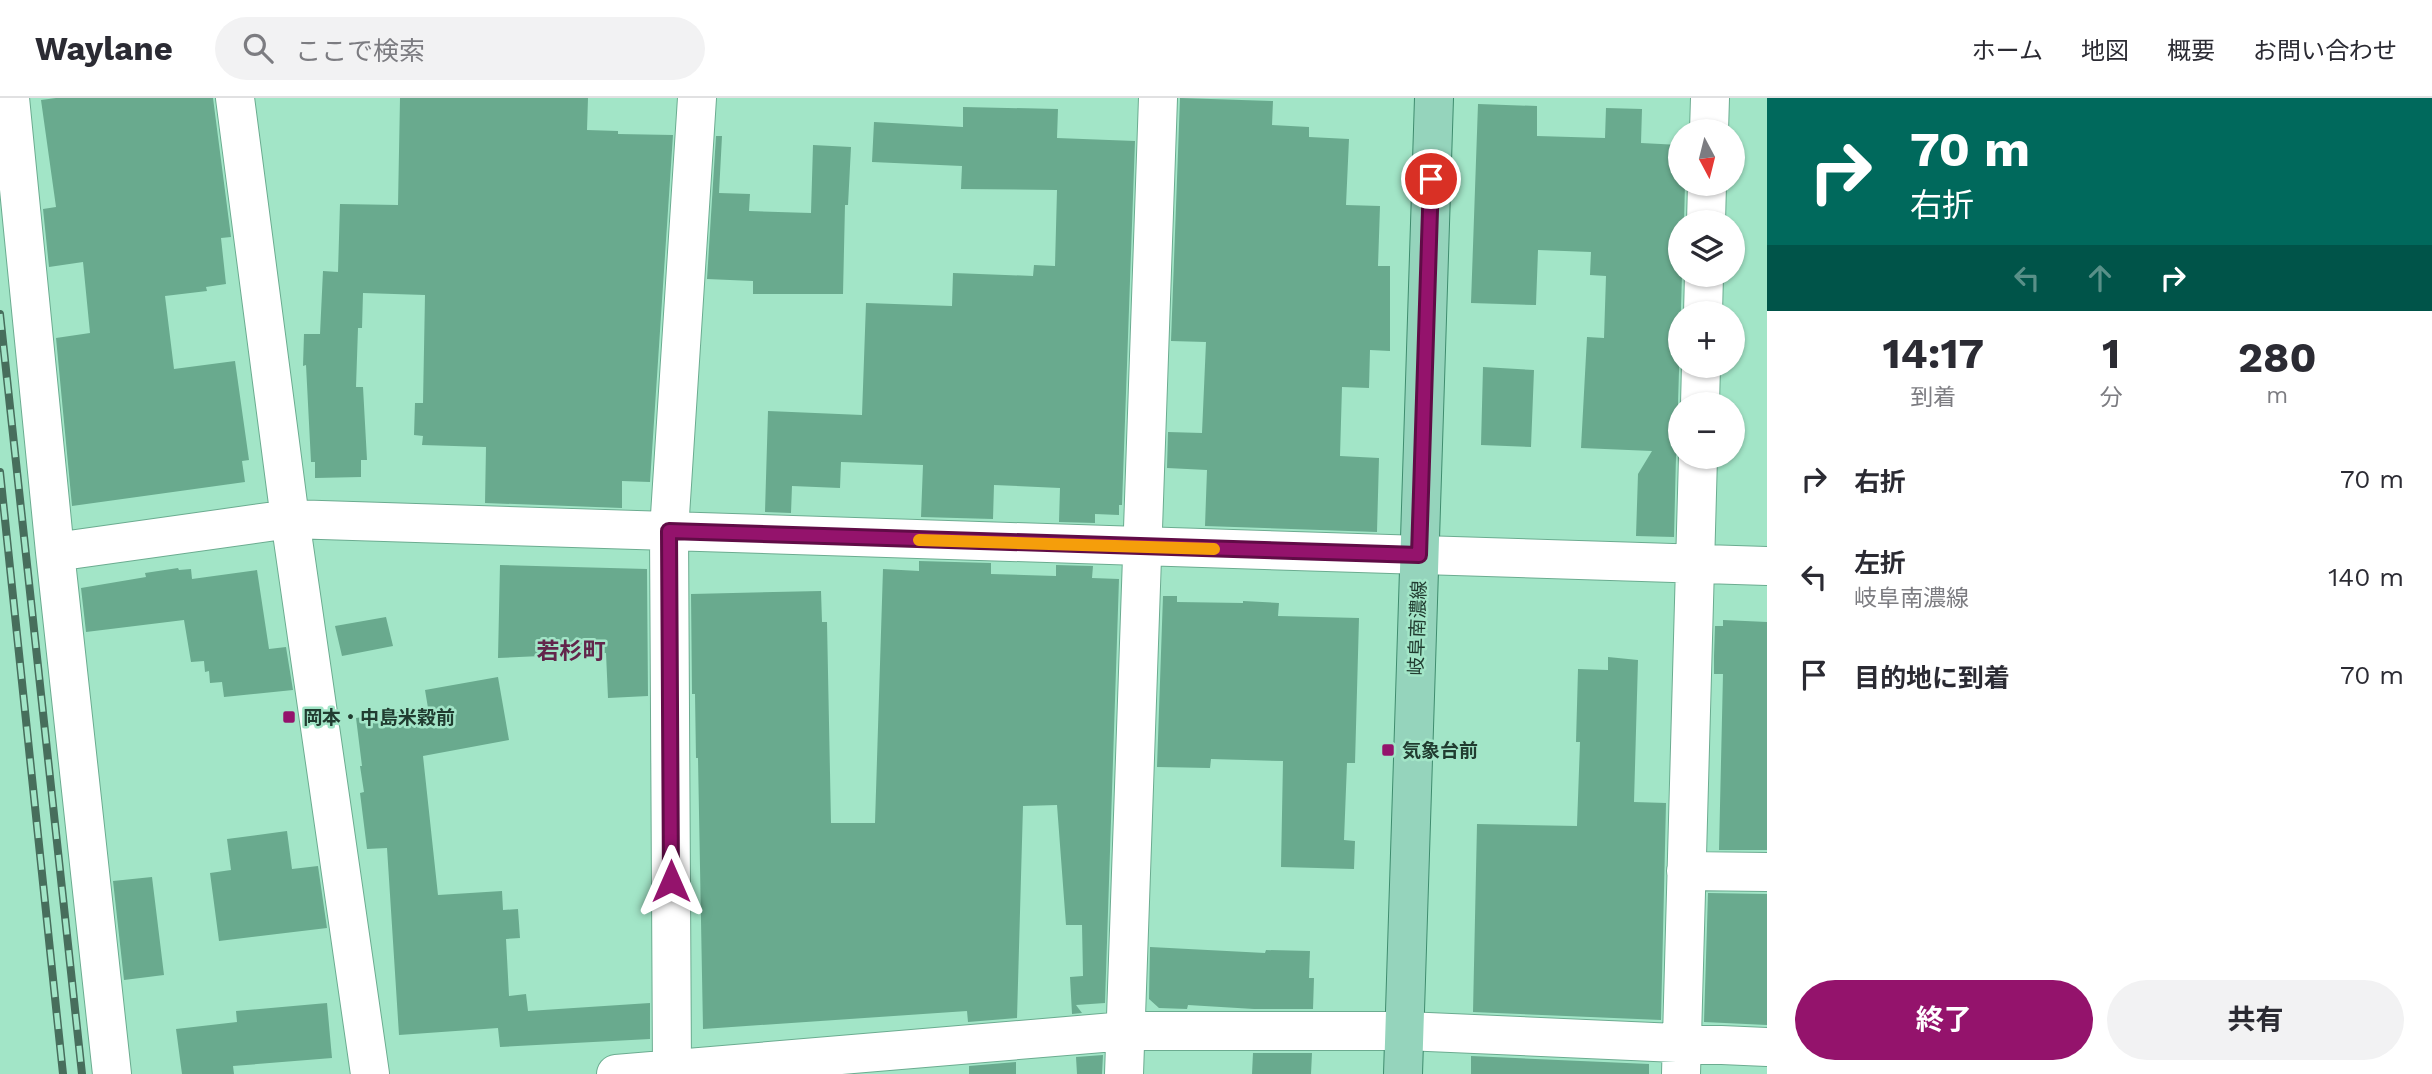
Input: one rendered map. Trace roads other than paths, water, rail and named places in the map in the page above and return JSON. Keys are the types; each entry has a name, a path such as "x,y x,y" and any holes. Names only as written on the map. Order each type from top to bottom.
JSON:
{"main road":[{"name":"岐阜南濃線","path":"1403,1074 1434,98"}],"street":[{"path":"10,98 55,552 112,1074"},
{"path":"235,98 290,519 370,1074"},
{"path":"672,1070 669,531 697,98"},
{"path":"1124,1074 1158,98"},
{"path":"1709,119 1710,98"},
{"path":"1682,1059 1698,469"},
{"path":"55,552 290,519 1767,566"},
{"path":"1686,871 1767,872"},
{"path":"617,1074 1126,1031 1405,1031 1682,1059 1767,1047"}],"railway":[{"path":"0,314 82,1074"},
{"path":"0,472 63,1074"}],"place":[{"name":"岡本・中島米穀前","path":"289,717"},
{"name":"気象台前","path":"1388,750"}],"district":[{"name":"若杉町","path":"571,651"}]}
